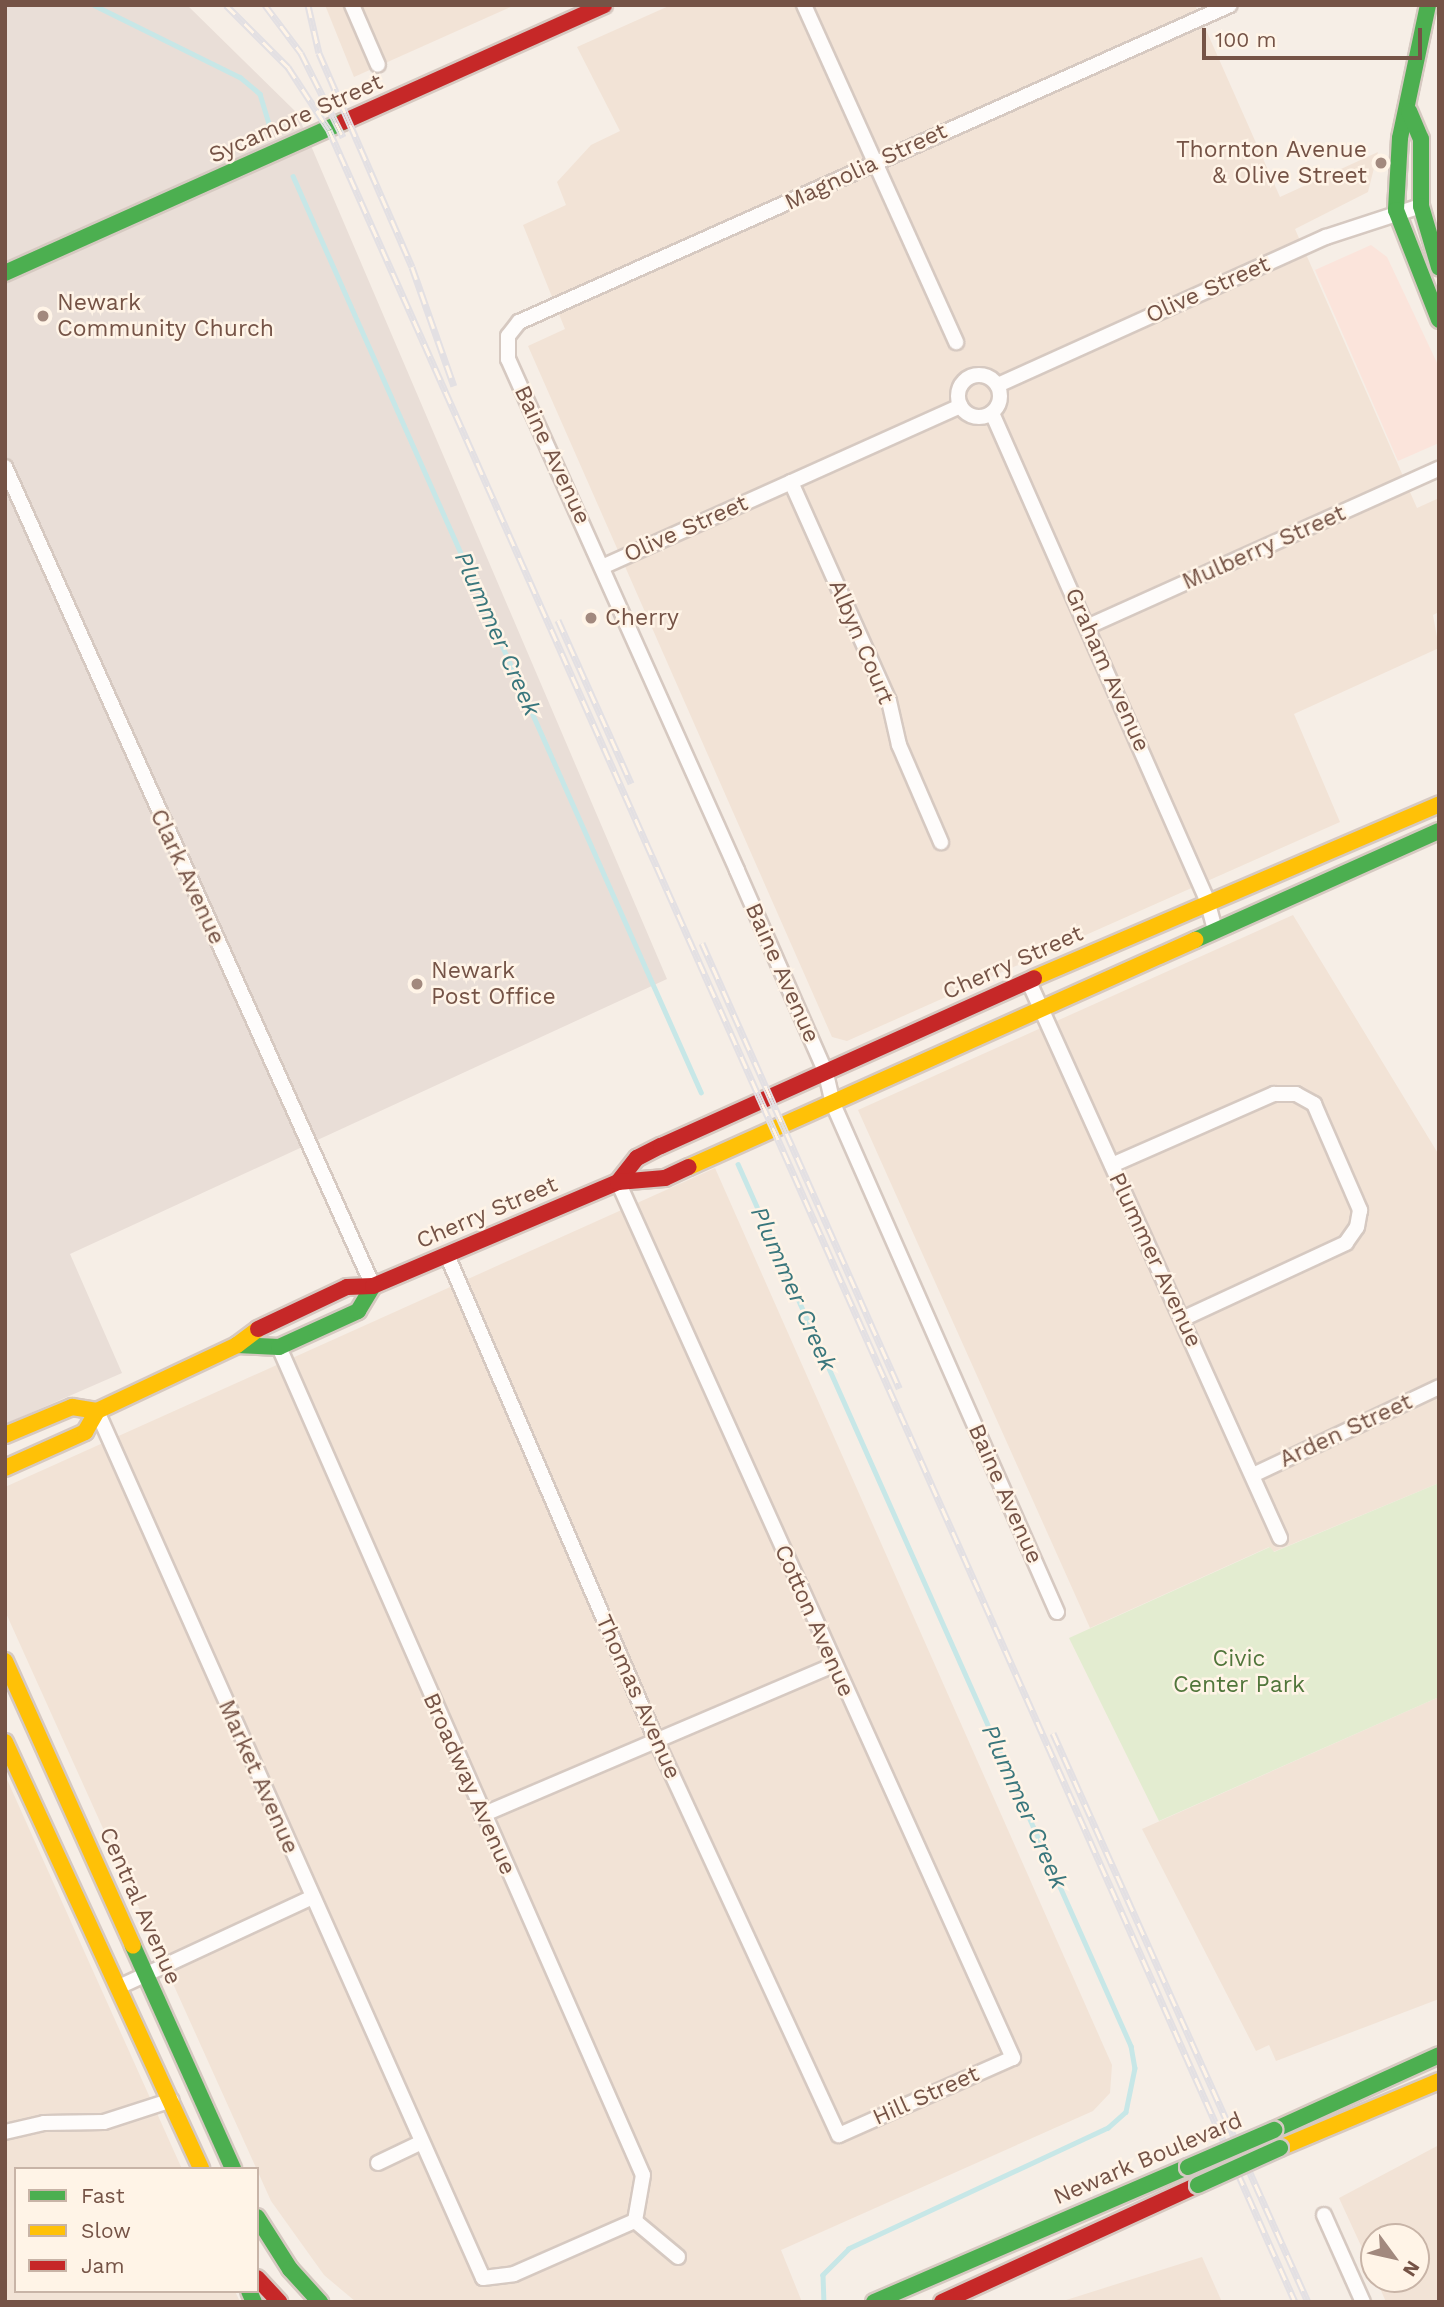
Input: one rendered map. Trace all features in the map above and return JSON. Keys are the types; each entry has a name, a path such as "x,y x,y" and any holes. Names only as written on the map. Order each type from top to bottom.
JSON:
{"street":[{"path":"352,5 377,65"},
{"name":"Sycamore Street","path":"5,273 604,5"},
{"path":"804,5 956,342"},
{"name":"Magnolia Street","path":"508,336 519,322 1230,5"},
{"path":"1428,5 1409,111 1400,138 1396,210 1401,233 1439,320"},
{"path":"1409,111 1421,139 1421,206 1439,267"},
{"name":"Olive Street","path":"998,385 1396,210 1421,206"},
{"name":"Baine Avenue","path":"508,336 508,359 603,567 826,1073 833,1104 1057,1612"},
{"path":"986,375 998,385 1000,399 992,413 974,416 961,406 960,386 971,376 986,375"},
{"name":"Olive Street","path":"603,567 961,406"},
{"name":"Graham Avenue","path":"992,413 1089,626 1208,900 1216,930"},
{"name":"Clark Avenue","path":"5,467 373,1286"},
{"name":"Mulberry Street","path":"1089,626 1439,469"},
{"name":"Albyn Court","path":"791,482 889,701 899,746 941,842"},
{"name":"Cherry Street","path":"618,1182 637,1158 1208,900 1439,804"},
{"path":"1419,813 1434,833"},
{"name":"Cherry Street","path":"5,1435 72,1407 97,1411 237,1345 268,1321 347,1287 373,1286 618,1182 665,1178 1434,833"},
{"name":"Plummer Avenue","path":"1029,982 1254,1475 1280,1538"},
{"path":"1112,1166 1274,1094 1296,1094 1314,1104 1360,1210 1357,1227 1346,1243 1182,1319"},
{"name":"Cotton Avenue","path":"618,1182 833,1665 1013,2058"},
{"name":"Thomas Avenue","path":"447,1255 656,1742 839,2135"},
{"name":"Cherry Street","path":"237,1345 279,1348 358,1311 373,1286"},
{"name":"Broadway Avenue","path":"279,1348 482,1815 643,2175 635,2221"},
{"name":"Arden Street","path":"1254,1475 1439,1387"},
{"name":"Cherry Street","path":"5,1468 85,1432 97,1411"},
{"name":"Market Avenue","path":"97,1411 420,2143 483,2278 514,2274 635,2221"},
{"name":"Central Avenue","path":"5,1661 232,2167"},
{"path":"482,1815 833,1665"},
{"path":"5,1742 121,1986 200,2167"},
{"path":"121,1986 311,1898"},
{"name":"Newark Boulevard","path":"874,2302 1274,2130 1439,2055"},
{"name":"Hill Street","path":"839,2135 1013,2058"},
{"name":"Newark Boulevard","path":"942,2302 1280,2148 1439,2081"},
{"path":"5,2132 44,2123 104,2122 172,2100 196,2089"},
{"path":"378,2163 420,2143"},
{"path":"1324,2215 1363,2302"},
{"path":"259,2220 290,2269 320,2302"},
{"path":"635,2221 678,2257"},
{"path":"259,2280 279,2302"}],"shaded area":[{"path":"5,5 187,5 297,113 667,979 70,1254 122,1373 5,1424"},
{"path":"325,5 515,5 354,77"},
{"path":"671,5 1195,5 1280,197 1378,152 1368,192 1295,229 1417,508 1439,498 1439,612 1433,615 1439,648 1294,714 1340,822 847,1041 832,1037 528,346 565,329 523,225 566,205 557,182 591,145 620,131 577,47"},
{"path":"1371,245 1387,257 1439,367 1439,443 1398,461 1315,270"},
{"path":"1293,915 1439,1155 1439,1483 1273,1552 1269,1547 1090,1628 858,1110"},
{"path":"715,1168 1112,2065 1110,2093 1093,2111 781,2250 802,2302 356,2302 324,2275 271,2201 259,2174 259,2167 256,2167 5,1611 5,1487"},
{"path":"1439,1697 1439,1999 1276,2061 1269,2045 1256,2051 1142,1829"},
{"path":"5,1775 181,2167 14,2167 14,2293 236,2293 240,2302 5,2302"},
{"path":"1439,2145 1439,2302 1386,2302 1382,2293 1430,2293 1430,2223 1360,2223 1360,2244 1339,2198"},
{"path":"1202,2257 1222,2302 1060,2302"}],"green space":[{"name":"Civic Center Park","path":"1439,1483 1439,1697 1159,1821 1069,1638 1270,1547 1274,1552"}],"waterway":[{"name":"Plummer Creek","path":"94,5 240,77 260,94 269,124"},
{"name":"Plummer Creek","path":"293,176 701,1092"},
{"name":"Plummer Creek","path":"738,1164 1131,2046 1135,2068 1126,2112 1108,2128 849,2249 823,2275 824,2302"}],"railway":[{"path":"226,5 288,67 329,130 1295,2302"},
{"path":"265,5 301,53 343,137"},
{"path":"308,5 319,53 412,267 454,386"},
{"path":"558,620 631,783"},
{"path":"702,943 899,1388"},
{"path":"1053,1733 1308,2302"}],"traffic: fast":[{"path":"1428,5 1400,138 1396,210 1439,320"},
{"path":"1409,111 1421,139 1421,206 1439,267"},
{"path":"5,273 343,122"},
{"path":"1195,940 1439,831"},
{"path":"237,1345 279,1347 358,1311 373,1286"},
{"path":"133,1946 232,2167"},
{"path":"1274,2130 1439,2055"},
{"path":"1188,2167 1274,2130"},
{"path":"1198,2185 1280,2148"},
{"path":"874,2302 1188,2167"},
{"path":"259,2220 290,2269 320,2302"},
{"path":"250,2293 254,2302"}],"traffic: slow":[{"path":"1034,978 1439,804"},
{"path":"689,1167 1195,940"},
{"path":"5,1435 72,1407 97,1411 237,1345 258,1329"},
{"path":"5,1468 85,1432 97,1411"},
{"path":"5,1661 133,1946"},
{"path":"5,1742 200,2167"},
{"path":"1280,2148 1439,2081"}],"traffic: jam":[{"path":"343,122 604,5"},
{"path":"618,1182 637,1158 661,1146 1034,978"},
{"path":"258,1329 347,1287 373,1286 618,1182 665,1178 689,1167"},
{"path":"942,2302 1198,2185"},
{"path":"259,2280 279,2302"}],"place":[{"name":"Thornton Avenue & Olive Street","path":"1381,163"},
{"name":"Newark Community Church","path":"43,316"},
{"name":"Cherry","path":"591,618"},
{"name":"Newark Post Office","path":"417,984"}]}
